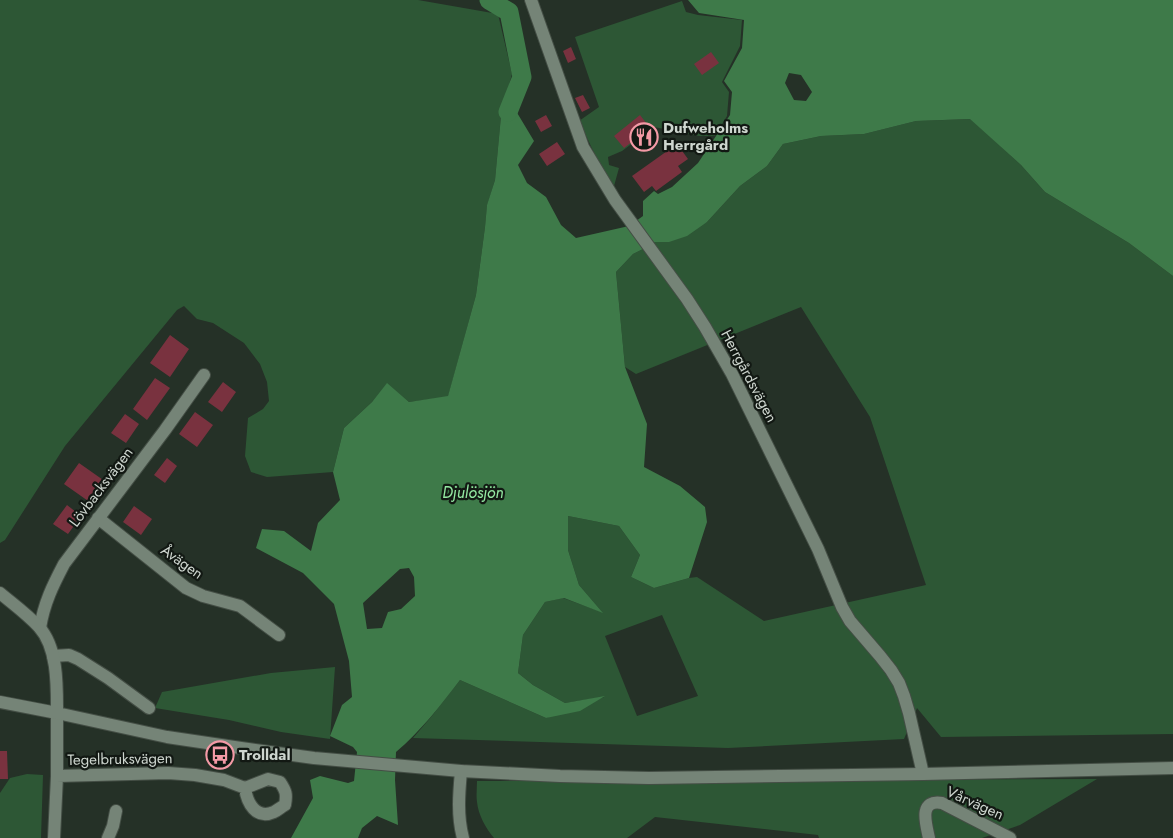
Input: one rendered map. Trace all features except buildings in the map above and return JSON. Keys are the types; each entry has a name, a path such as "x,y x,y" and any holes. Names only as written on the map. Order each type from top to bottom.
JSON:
{"street":[{"name":"Herrgårdsvägen","path":"531,0 583,147 599,175 696,313 732,374 818,549 842,607 850,621 891,670 898,683 909,714 923,774"},
{"name":"Lövbacksvägen","path":"40,628 42,612 64,564 204,375"},
{"name":"Åvägen","path":"98,518 186,588 203,596 240,606 279,635"},
{"path":"0,593 40,628"},
{"name":"Tegelbruksvägen","path":"40,628 49,645 55,663 57,688 57,776 168,773 224,780 244,788"},
{"path":"53,656 69,654 108,678 149,708"},
{"path":"0,702 167,737 314,758 460,771 649,778 1173,768"},
{"path":"460,771 460,821 463,838"},
{"path":"54,838 57,776"},
{"name":"Vårvägen","path":"929,838 925,814 929,805 935,802 942,803 1010,838"},
{"path":"108,838 116,811"}],"shaded area":[{"path":"0,0 418,0 498,14 512,74 501,116 495,180 487,206 476,295 448,397 409,402 387,384 372,402 344,428 333,472 267,477 251,472 245,456 248,418 263,409 269,401 267,382 260,364 244,343 213,323 197,319 184,306 177,310 65,446 5,540 0,543"},
{"path":"682,1 686,12 742,20 740,46 722,82 729,92 727,116 715,136 699,136 654,127 622,151 608,157 609,165 619,168 614,186 607,180 579,121 599,107 575,37"},
{"path":"971,119 1021,165 1045,192 1129,243 1173,276 1173,734 941,737 917,708 904,739 728,748 413,738 460,680 546,718 604,697 565,703 533,685 518,673 523,635 545,602 563,598 602,612 579,585 568,550 568,516 619,526 640,555 631,577 654,588 697,577 764,621 926,585 870,417 801,307 636,374 625,367 616,272 633,254 653,242 707,222 740,186 767,166 783,144 821,136 864,134 916,121","holes":["662,615 698,696 637,716 605,636"]},
{"path":"335,667 330,739 281,732 229,720 155,708 162,692 271,673"},
{"path":"27,774 43,775 41,838 0,838 0,793 10,778"},
{"path":"1097,779 1020,825 982,838 819,838 818,835 655,817 627,838 494,838 485,826 478,807 477,797 477,781"}],"water":[{"name":"Djulösjön","path":"688,0 1173,0 1173,276 1129,243 1045,192 1021,165 970,119 916,121 864,134 821,136 783,144 767,166 740,186 707,222 687,236 669,242 653,242 633,254 616,272 625,367 647,424 644,467 680,486 705,507 707,522 689,578 654,588 631,577 640,555 619,526 568,516 568,550 579,585 603,613 564,598 545,602 523,635 518,673 533,685 565,703 605,696 580,711 546,718 460,680 422,727 396,752 395,780 398,825 377,816 362,828 358,838 291,838 313,798 310,780 320,776 348,783 354,781 357,752 353,747 330,736 342,705 352,697 349,661 334,604 303,573 256,548 262,529 284,531 311,551 318,523 340,500 333,472 344,428 372,402 387,383 409,402 448,396 476,295 487,205 495,180 501,116 508,112 516,111 534,141 518,165 527,183 546,197 561,225 576,238 629,226 643,216 643,201 654,191 658,194 672,187 698,163 730,115 732,92 724,81 742,48 744,20 699,13","holes":["789,73 801,75 812,92 806,101 794,100 785,83","409,568 414,577 415,596 401,609 388,612 382,628 367,629 363,603 400,569"]}],"waterway":[{"path":"489,0 509,12 522,77 508,112"}],"place":[{"name":"Dufweholms Herrgård","path":"644,137"},
{"name":"Trolldal","path":"220,755"}]}
